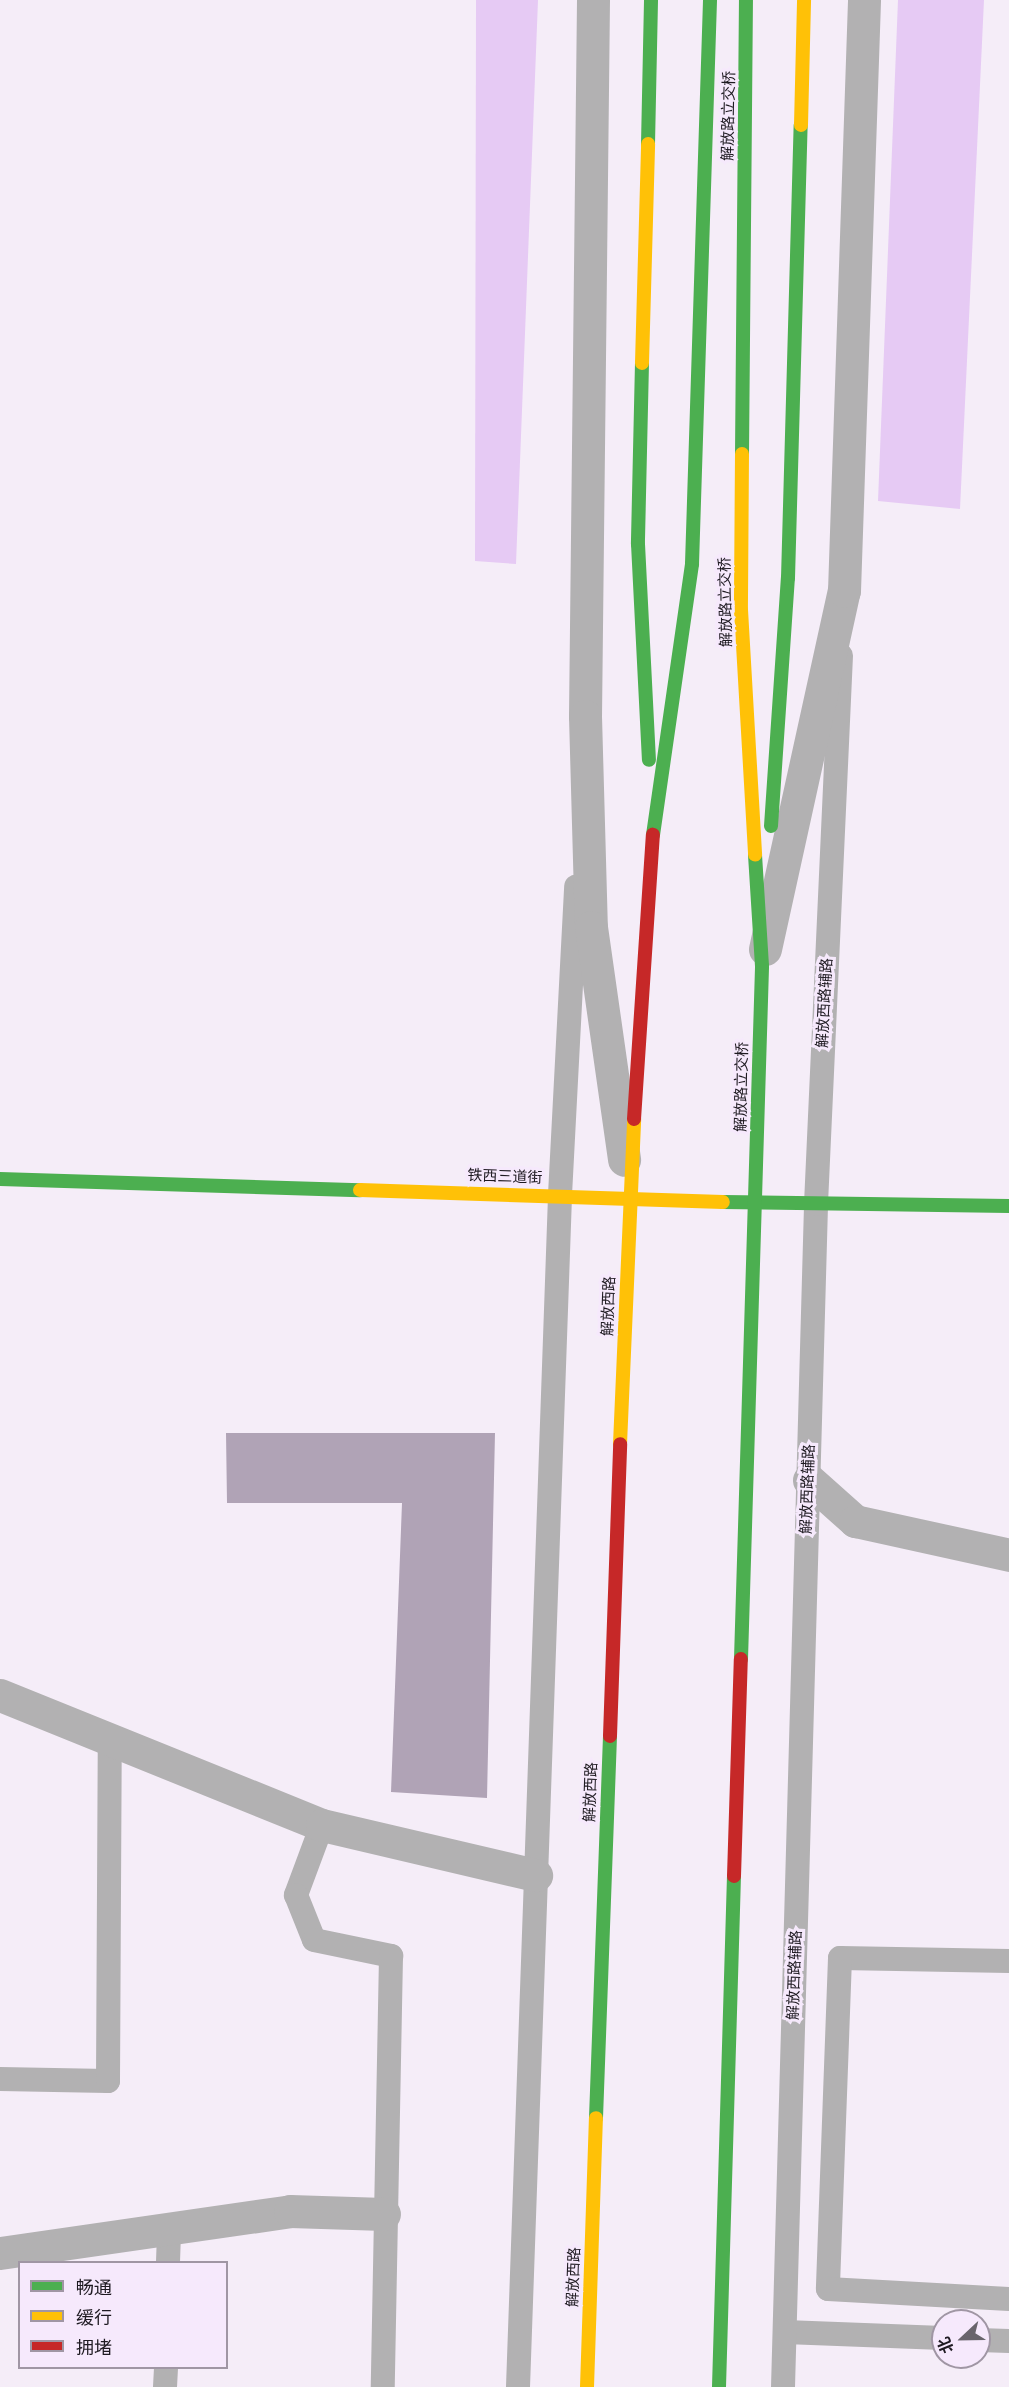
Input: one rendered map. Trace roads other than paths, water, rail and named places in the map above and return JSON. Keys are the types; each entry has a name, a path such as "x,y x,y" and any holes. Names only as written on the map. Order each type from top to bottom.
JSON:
{"main road":[{"path":"651,0 638,544 653,833"},
{"name":"解放路立交桥","path":"629,1197 653,833 692,564 710,0"},
{"name":"解放路立交桥","path":"746,0 741,610 762,966 756,1203"},
{"path":"762,966 788,578 804,0"},
{"name":"铁西三道街","path":"0,1179 629,1197 756,1203 1009,1206"},
{"name":"解放西路","path":"587,2387 629,1197"},
{"path":"719,2387 756,1203"}],"street":[{"path":"593,0 585,716 591,927 629,1197"},
{"path":"762,966 844,591 864,0"},
{"path":"808,1480 855,1521 1009,1555"},
{"path":"0,1695 322,1825 536,1875"},
{"path":"0,2253 290,2211 384,2214"}],"lane":[{"name":"解放西路辅路","path":"783,2387 816,1204 844,591"},
{"path":"518,2387 560,1195 585,716"},
{"path":"0,2079 108,2081 110,1739"},
{"path":"322,1825 296,1895 314,1941 391,1956 384,2214 383,2387"},
{"path":"1009,1961 840,1958 828,2289 1009,2299"},
{"path":"168,2261 169,2229"},
{"path":"785,2332 931,2338"},
{"path":"991,2340 1009,2341"},
{"path":"165,2387 166,2369"}]}
